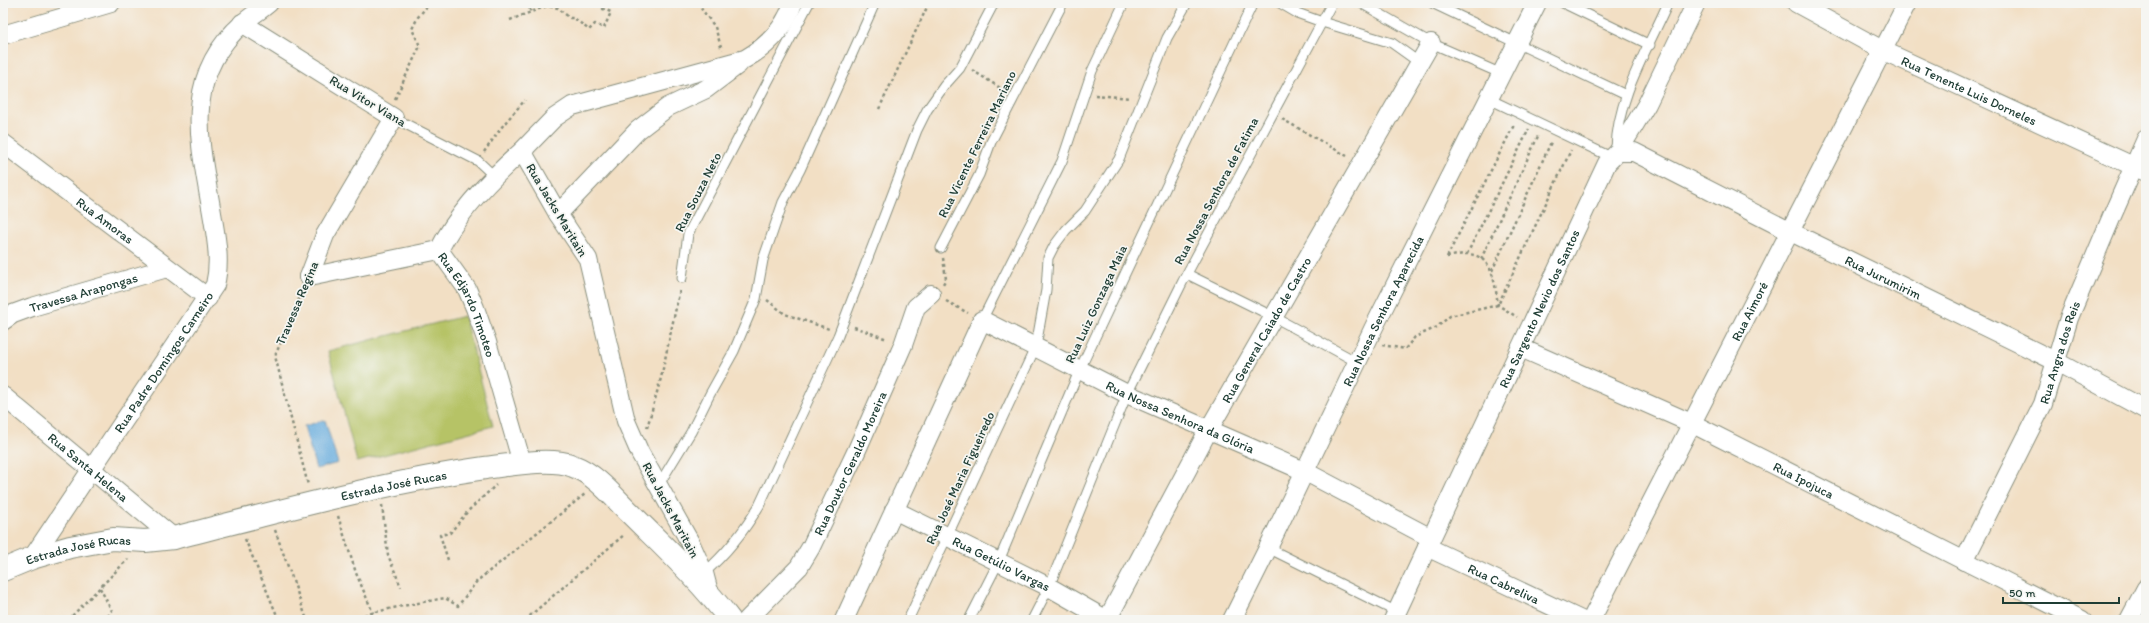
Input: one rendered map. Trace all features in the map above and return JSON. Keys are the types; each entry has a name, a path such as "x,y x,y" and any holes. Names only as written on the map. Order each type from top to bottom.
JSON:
{"street":[{"path":"3,35 110,3"},
{"name":"Rua Padre Domingos Carneiro","path":"32,558 216,285 219,260 198,121 200,97 207,73 221,48 242,23 269,3"},
{"name":"Rua Jacks Maritain","path":"707,583 691,544 640,453 626,421 588,259 558,214 522,151 554,118 572,106 745,59 768,43 776,34 782,26 793,3"},
{"name":"Rua Nossa Senhora Aparecida","path":"1236,618 1304,471 1367,341 1502,74 1536,3"},
{"name":"Rua Sargento Nevio dos Santos","path":"1395,616 1531,325 1615,155 1647,104 1696,3"},
{"name":"Rua Tenente Luis Dorneles","path":"1796,3 1884,51 2140,169"},
{"name":"Rua Aimoré","path":"1591,620 1908,3"},
{"name":"Rua Vitor Viana","path":"242,23 391,116"},
{"name":"Rua General Caiado de Castro","path":"1107,620 1209,430 1431,43"},
{"path":"558,214 638,130 668,107 706,89 745,59"},
{"name":"Travessa Regina","path":"309,277 325,234 391,116"},
{"name":"Rua Angra dos Reis","path":"1964,561 2043,404 2069,318 2088,270 2140,169 2146,139"},
{"name":"Rua Amoras","path":"3,143 208,298"},
{"name":"Rua Edjardo Timoteo","path":"522,151 494,176 448,232 439,250 467,289 475,308 488,342 522,463"},
{"name":"Rua Jurumirim","path":"1615,155 1634,152 1791,232 2055,361 2146,410"},
{"path":"309,277 439,250"},
{"name":"Travessa Arapongas","path":"3,321 13,314 32,307 167,268"},
{"name":"Rua Doutor Geraldo Moreira","path":"747,620 799,567 811,548 856,452 903,345 916,307 931,294"},
{"path":"844,620 982,320"},
{"name":"Rua Nossa Senhora da Glória","path":"982,320 1036,346 1127,394 1304,471 1429,542"},
{"name":"Rua Ipojuca","path":"1521,348 1691,423 2082,620"},
{"name":"Rua Santa Helena","path":"3,396 92,468 174,538"},
{"name":"Estrada José Rucas","path":"3,570 32,558 70,547 113,539 145,541 174,538 312,503 430,476 522,463 561,463 573,466 599,483 639,522 707,583 730,620"},
{"name":"Rua Getúlio Vargas","path":"894,510 1049,588 1107,620"},
{"name":"Rua Cabreliva","path":"1429,542 1581,620"},
{"path":"2129,620 2146,588"}],"lane":[{"name":"Rua Souza Neto","path":"682,278 688,234 809,3"},
{"path":"658,486 691,432 734,351 757,292 763,260 782,202 803,163 875,3"},
{"path":"707,583 732,546 744,532 758,506 839,333 917,130 927,110 963,64 994,3"},
{"name":"Rua Vicente Ferreira Mariano","path":"941,248 979,175 991,142 1062,3"},
{"path":"982,320 1062,160 1092,71 1124,3"},
{"name":"Rua José Maria Figueiredo","path":"908,620 1036,346 1046,290 1048,258 1054,246 1066,230 1086,211 1119,159 1166,38 1188,3"},
{"name":"Rua Luiz Gonzaga Maia","path":"969,620 998,563 1080,369 1253,3"},
{"path":"1280,3 1297,13 1322,22 1392,43 1420,63"},
{"name":"Rua Nossa Senhora de Fatima","path":"1032,620 1049,588 1127,394 1187,274 1332,3"},
{"path":"1361,3 1431,43 1502,74"},
{"path":"1432,3 1626,95"},
{"path":"1563,3 1650,45"},
{"path":"1489,99 1576,141 1615,155 1616,132 1626,95 1668,3"},
{"name":"Rua Vitor Viana","path":"391,116 478,161 494,176"},
{"path":"1187,274 1274,317 1357,362"},
{"path":"1268,548 1395,616"}],"path":[{"path":"391,116 420,46 412,29 418,17 430,3"},
{"path":"527,3 531,12"},
{"path":"510,20 547,6 558,8 570,18 574,18 589,30 595,24 604,28 611,12 603,9 605,3"},
{"path":"697,3 715,27 726,64"},
{"path":"879,109 930,3"},
{"path":"963,64 1014,96"},
{"path":"1084,94 1143,98"},
{"path":"478,161 504,124 525,100"},
{"path":"1272,114 1361,165"},
{"path":"1498,305 1492,271 1481,259 1467,254 1447,257 1520,114"},
{"path":"1467,254 1533,120"},
{"path":"1481,259 1544,125"},
{"path":"1492,271 1556,131"},
{"path":"1498,305 1576,141"},
{"path":"931,294 938,291 946,279 941,248"},
{"name":"Travessa Regina","path":"309,277 275,356 312,503"},
{"path":"640,453 661,378 682,278"},
{"path":"757,292 785,314 839,333"},
{"path":"931,294 982,320"},
{"path":"1367,341 1387,347 1405,349 1415,337 1437,327 1450,316 1498,305 1531,325"},
{"path":"843,323 903,345"},
{"path":"347,620 444,598 458,606 477,581 599,483"},
{"path":"448,560 440,535 450,533 468,511 497,484"},
{"path":"380,487 388,555 401,587"},
{"path":"333,498 356,573 373,613"},
{"path":"269,514 307,620"},
{"path":"238,522 279,620"},
{"path":"525,620 639,522"},
{"path":"68,620 145,541"},
{"path":"100,588 112,611 106,620"}],"green space":[{"path":"464,316 493,426 357,462 328,351"}],"water":[{"path":"325,420 338,463 316,469 304,426"}]}
